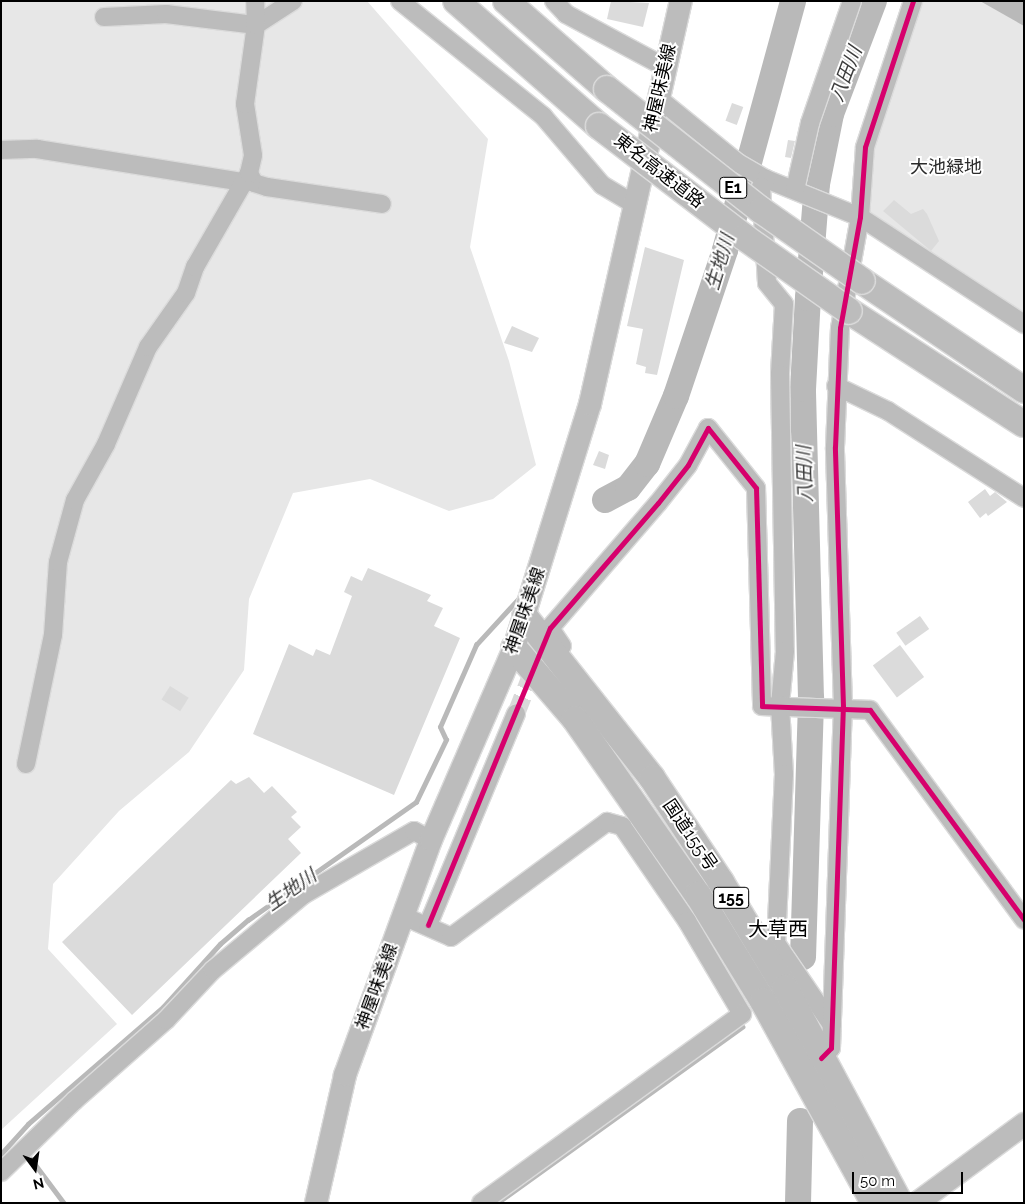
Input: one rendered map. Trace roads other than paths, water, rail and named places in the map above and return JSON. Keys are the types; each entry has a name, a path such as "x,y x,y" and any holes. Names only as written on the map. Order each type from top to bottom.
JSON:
{"highway":[{"name":"東名高速道路","path":"456,1 599,126 744,237 849,311 1024,424"},
{"name":"東名高速道路","path":"506,1 607,89 761,210 862,281 1024,390"},
{"name":"国道155号","path":"525,617 652,778 774,954 821,1058 900,1203"},
{"name":"国道155号","path":"514,648 581,727 698,894 763,1001 874,1203"}],"main road":[{"name":"神屋味美線","path":"316,1203 345,1075 432,840 514,648 590,404 680,1"},
{"path":"917,1203 1024,1124"}],"street":[{"path":"26,764 53,635 58,562 76,500 106,444 148,347 186,293 196,267 246,178 253,155 245,104 256,25 255,1"},
{"path":"104,17 166,14 256,25 293,1"},
{"path":"400,1 544,116 602,185 634,204"},
{"path":"554,1 566,14 665,67"},
{"path":"795,190 810,123 852,1"},
{"path":"821,1058 831,1048 832,1025 839,706 836,386 840,328 860,217 865,147 913,1"},
{"path":"658,98 738,163 766,179 860,217 1024,324"},
{"path":"1,150 37,149 246,178 267,187 382,204"},
{"path":"766,179 761,187 767,283 784,304 780,374 785,651 783,705 784,774 774,954"},
{"path":"836,386 888,411 1024,498"},
{"path":"832,1025 774,954 733,880 631,733 550,628 658,503 688,465 708,428 756,488 762,706 839,706 870,710 1024,920"},
{"path":"428,925 516,714"},
{"path":"404,916 428,925 451,937 607,822 622,826 687,921 742,1014 481,1203"},
{"path":"1,1172 74,1101 166,1020 213,970 303,895 414,831 432,840"}],"waterway":[{"name":"生地川","path":"605,500 628,488 647,464 676,396 725,250 793,1"},
{"name":"八田川","path":"803,957 811,698 803,389 808,298 817,184 831,114 874,1"},
{"name":"生地川","path":"1,1154 28,1124 163,1007 220,944 248,920 416,802 446,740 440,727 476,645 520,597"},
{"path":"497,1203 742,1027"},
{"name":"八田川","path":"798,1203 800,1121"},
{"path":"26,1152 64,1203"}],"tunnel":[{"path":"516,714 536,663"}],"district":[{"name":"大草西","path":"778,929"}],"park label":[{"name":"大池緑地","path":"946,167"}]}
